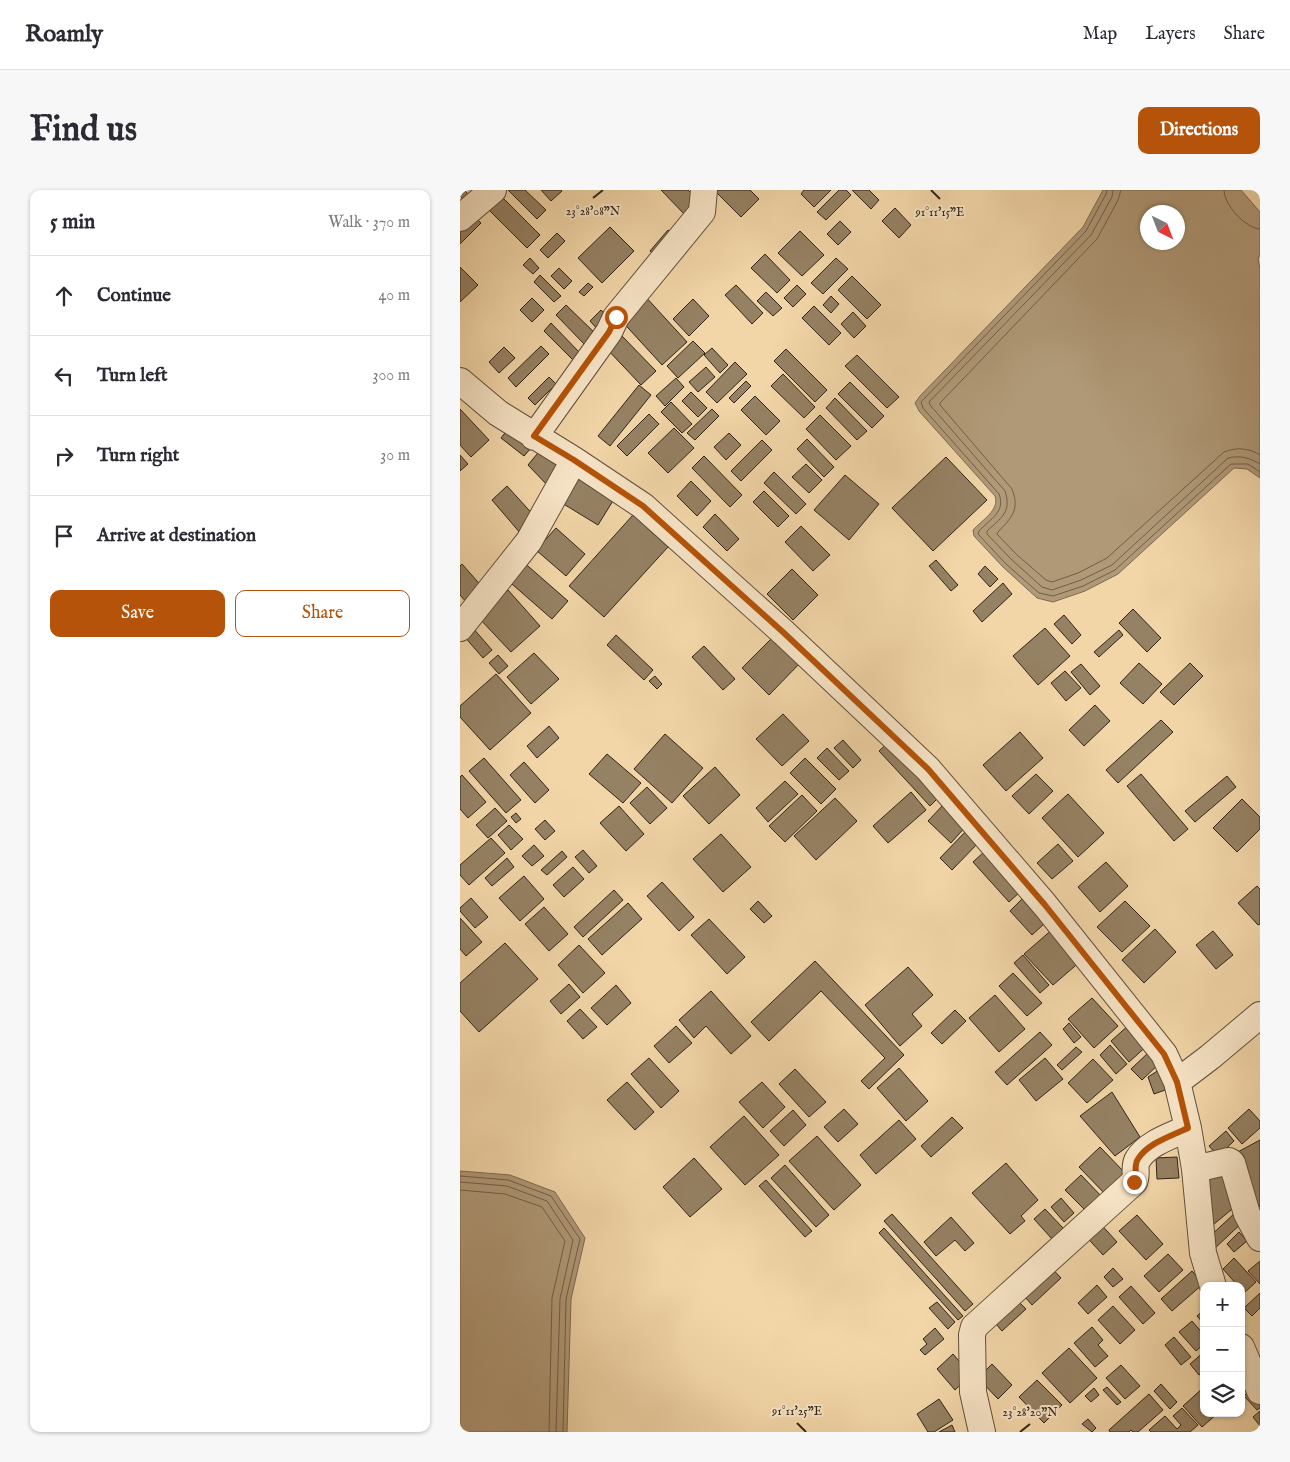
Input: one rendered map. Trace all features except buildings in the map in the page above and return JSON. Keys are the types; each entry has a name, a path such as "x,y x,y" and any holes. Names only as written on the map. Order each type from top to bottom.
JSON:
{"street":[{"path":"460,218 493,190"},
{"path":"534,436 609,332 616,317 702,212 704,190"},
{"path":"460,381 498,413 643,506 784,633 928,769 1051,912 1164,1054 1177,1082 1195,1169 1203,1253 1212,1282"},
{"path":"460,628 529,541 574,460"},
{"path":"1177,1082 1260,1015"},
{"path":"982,1432 973,1392 972,1338 974,1327 1134,1182 1138,1160 1151,1146 1188,1128"},
{"path":"1195,1169 1232,1163 1247,1214 1260,1238"},
{"path":"1245,1356 1260,1391"}],"water":[{"path":"1103,190 1241,190 1260,212 1260,254 1258,259 1260,269 1260,478 1247,469 1234,468 1118,574 1085,591 1053,602 1037,598 1003,567 974,536 973,530 993,510 996,501 995,496 919,411 915,403 1083,227"},
{"path":"460,1171 510,1175 555,1192 585,1238 571,1299 567,1432 460,1432"}],"route":[{"path":"616,317 609,332 534,436 643,506 784,633 928,769 1045,905 1164,1054 1177,1082 1188,1128 1151,1146 1143,1153 1136,1165 1134,1182"}]}
